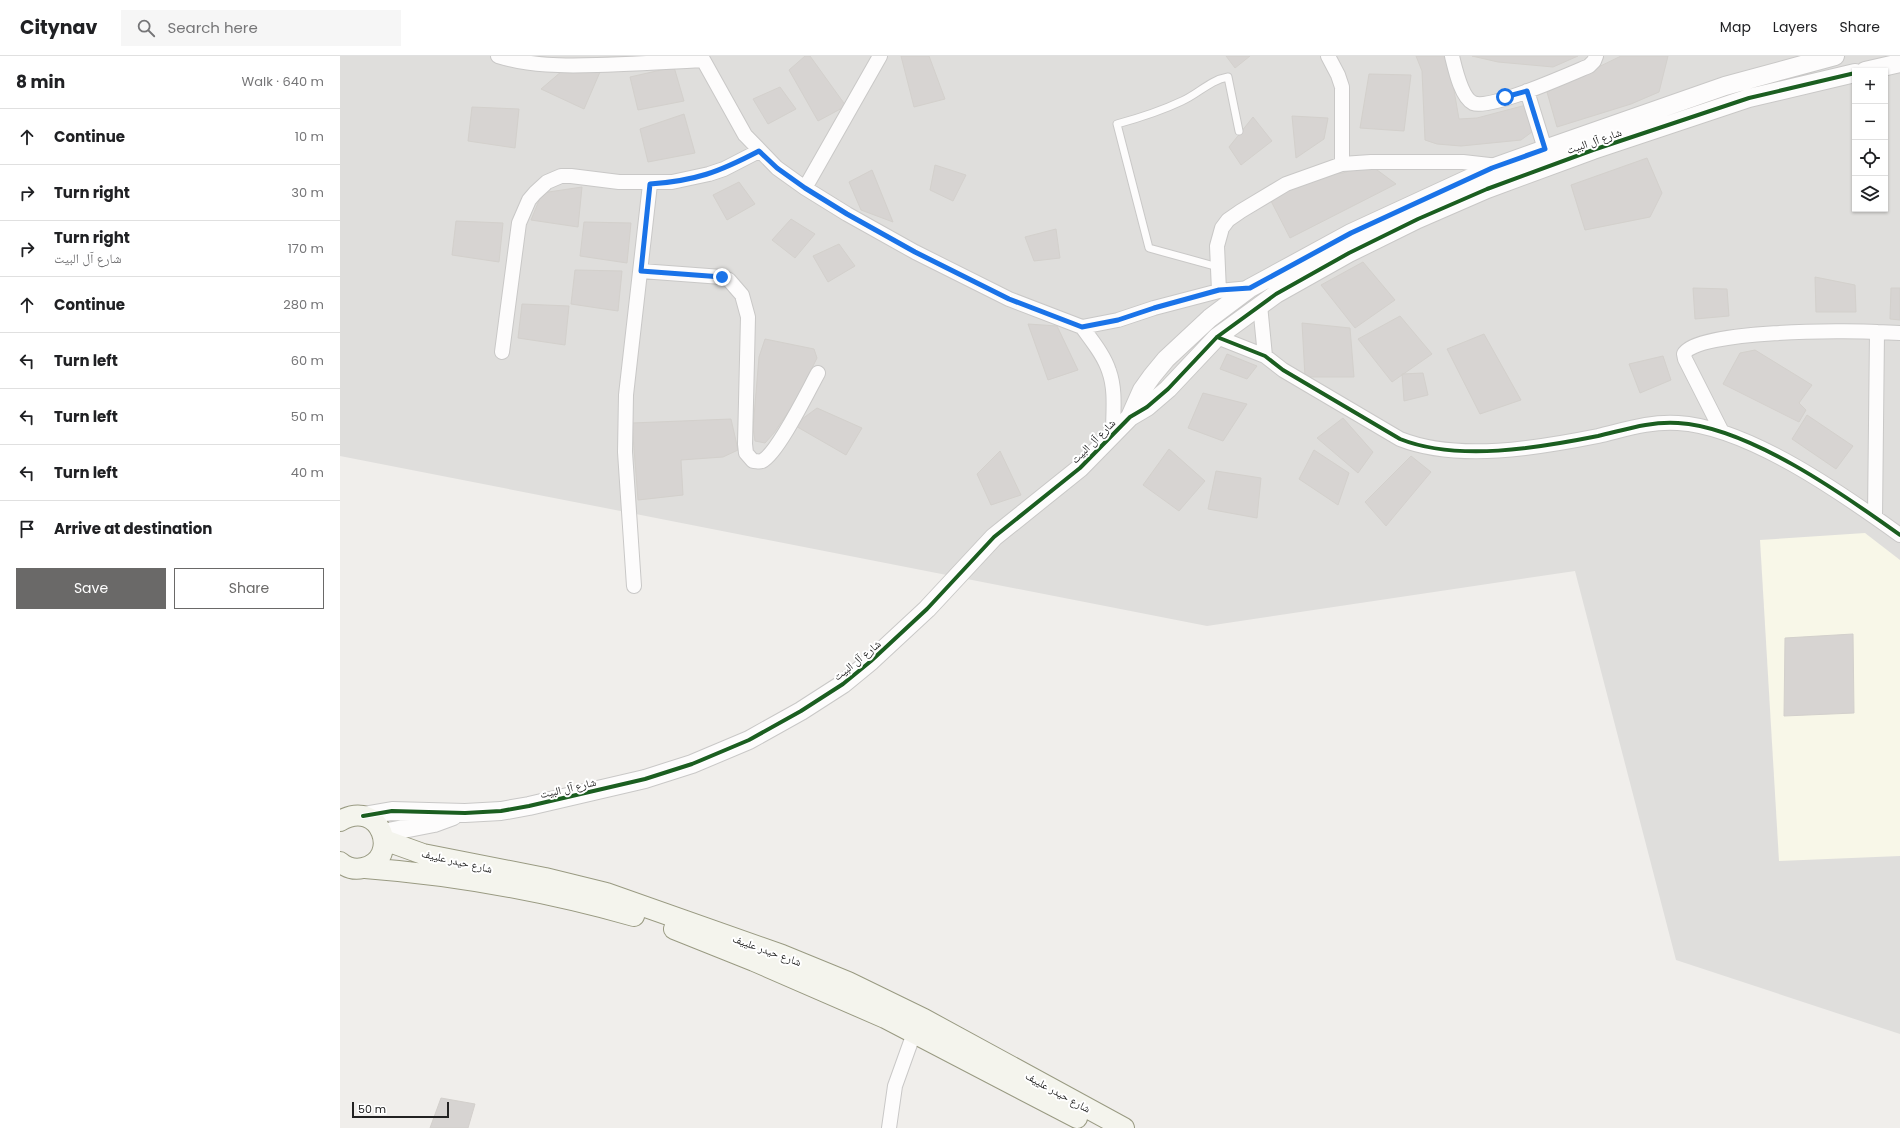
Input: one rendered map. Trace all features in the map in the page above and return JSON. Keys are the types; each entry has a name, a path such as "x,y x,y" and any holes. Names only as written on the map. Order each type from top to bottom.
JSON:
{"main road":[{"path":"348,818 375,822 384,837 379,857 372,865 365,868"},
{"name":"شارع حيدر علييف","path":"384,837 423,854 545,878 606,892 782,955 848,982 924,1019 1124,1128"},
{"name":"شارع حيدر علييف","path":"340,862 350,868 365,868 515,886 555,894 635,916 668,927 754,961 886,1018 914,1034 1098,1128"}],"street":[{"path":"498,56 515,62 547,66 632,64 702,58 745,135 777,168 805,188 874,230 982,287 1082,327 1118,320 1154,308 1219,290 1250,288"},
{"path":"805,188 880,56"},
{"path":"1328,56 1338,75 1342,87 1342,164"},
{"path":"1452,56 1461,86 1467,97 1473,102 1480,104 1490,103 1527,91 1589,66 1594,61 1596,56"},
{"name":"شارع آل البيت","path":"348,818 410,810 465,813 529,806 645,779 692,764 749,740 802,711 843,684 896,639 994,537 1080,468 1130,417 1158,398 1217,337 1260,305 1295,273 1351,233 1440,191 1498,166 1725,86 1835,56"},
{"path":"1880,68 1900,64"},
{"name":"شارع آل البيت","path":"1130,417 1142,390 1166,359 1210,318 1250,288 1295,273 1487,189 1593,150 1749,98 1852,74"},
{"path":"1527,91 1545,149"},
{"path":"502,352 519,224 522,213 535,193 547,182 561,176 650,184 672,182 709,174 724,169 759,151"},
{"path":"1219,290 1218,238 1222,228 1228,220 1286,184 1342,164 1371,162 1463,162 1498,166"},
{"path":"634,586 624,429 626,395 650,184"},
{"path":"641,271 722,277 735,285 742,295 748,317 745,444 746,454 753,461 763,460 771,454 787,429 818,373"},
{"path":"1260,305 1265,356"},
{"path":"1082,327 1099,351 1110,372 1113,390 1114,433"},
{"path":"1721,430 1685,359 1684,354 1689,347 1713,340 1762,335 1857,331 1900,333"},
{"path":"1875,517 1877,332"},
{"path":"1217,337 1265,356 1283,370 1400,439 1430,448 1496,450 1521,449 1655,424 1677,422 1721,430 1745,440 1794,466 1875,517 1900,535"},
{"name":"شارع آل البيت","path":"384,837 465,813"},
{"path":"889,1128 895,1086 914,1034"}],"lane":[{"path":"1218,267 1149,248 1117,124 1148,115 1176,104 1217,79 1228,77 1239,131"}],"shaded area":[{"path":"340,56 1900,56 1900,1034 1676,960 1575,571 1207,626 340,456"},
{"path":"1865,533 1900,560 1900,856 1779,861 1760,540"}],"building":[{"path":"805,56 810,56 846,106 818,121 789,70"},
{"path":"901,56 929,56 945,99 914,107"},
{"path":"1226,56 1250,56 1235,68"},
{"path":"1416,56 1448,56 1459,119 1477,118 1526,105 1536,129 1521,140 1461,146 1437,144 1425,140 1422,71"},
{"path":"1472,56 1578,56 1553,67 1498,62"},
{"path":"1621,56 1668,56 1659,92 1631,104 1557,127 1547,92"},
{"path":"674,67 684,101 638,110 630,77"},
{"path":"562,71 600,72 584,109 541,89"},
{"path":"1369,74 1411,75 1404,131 1360,128"},
{"path":"780,87 796,109 768,124 753,99"},
{"path":"472,107 519,109 515,148 468,141"},
{"path":"684,114 695,153 648,162 640,129"},
{"path":"1292,116 1328,118 1324,139 1296,158"},
{"path":"1253,117 1272,141 1241,165 1229,147"},
{"path":"1647,158 1662,193 1650,217 1585,230 1571,185"},
{"path":"1369,164 1396,184 1290,238 1270,199 1318,174 1343,173"},
{"path":"935,165 966,175 953,201 930,190"},
{"path":"872,170 893,222 861,210 849,182"},
{"path":"739,182 755,204 727,220 713,195"},
{"path":"582,187 578,227 531,220 542,193"},
{"path":"791,219 815,234 795,258 772,240"},
{"path":"456,221 503,223 499,262 452,255"},
{"path":"584,222 631,223 627,263 580,256"},
{"path":"1056,229 1060,258 1034,261 1025,237"},
{"path":"839,244 855,266 828,282 813,256"},
{"path":"1363,262 1395,300 1355,328 1321,285"},
{"path":"575,270 622,271 618,311 571,304"},
{"path":"1815,277 1855,285 1856,312 1816,312"},
{"path":"1693,288 1727,289 1729,316 1695,319"},
{"path":"1891,288 1900,288 1900,320 1890,319"},
{"path":"522,304 569,306 565,345 518,338"},
{"path":"1400,316 1432,354 1392,382 1358,339"},
{"path":"1302,323 1350,328 1354,377 1305,377"},
{"path":"1028,324 1057,326 1078,370 1048,380"},
{"path":"1484,334 1521,400 1480,414 1447,349"},
{"path":"765,339 814,349 817,358 795,402 774,433 765,443 755,441 753,428 759,357"},
{"path":"1755,350 1812,385 1799,403 1806,410 1799,422 1723,384 1740,353"},
{"path":"1227,354 1257,366 1247,379 1220,369"},
{"path":"1663,356 1671,380 1640,393 1629,364"},
{"path":"1423,373 1428,395 1404,401 1402,374"},
{"path":"1203,393 1247,404 1223,441 1188,428"},
{"path":"817,408 862,428 846,455 794,425"},
{"path":"1807,415 1853,446 1836,469 1792,439"},
{"path":"1343,418 1373,452 1358,473 1317,438"},
{"path":"731,419 738,450 723,457 681,460 683,495 638,500 632,423"},
{"path":"1169,449 1205,481 1179,511 1143,485"},
{"path":"1314,450 1349,473 1338,505 1299,479"},
{"path":"1000,451 1021,495 991,505 977,474"},
{"path":"1411,456 1431,472 1386,526 1365,502"},
{"path":"1216,471 1261,478 1257,518 1208,509"},
{"path":"1853,634 1854,713 1784,716 1785,638"},
{"path":"441,1098 475,1104 468,1128 430,1128"}],"cycle path":[{"path":"363,816 392,811 465,813 501,811 529,806 645,779 692,764 749,740 801,711 843,684 871,661 927,609 994,537 1080,468 1130,417 1147,407 1168,389 1217,337 1276,294 1349,253 1418,219 1487,189 1593,150 1749,98 1852,74"},
{"path":"1217,337 1265,356 1283,370 1400,439 1423,446 1447,450 1498,451 1550,445 1657,423 1678,423 1705,427 1734,436 1764,449 1794,465 1851,501 1900,535"}],"route":[{"path":"722,277 641,271 650,184 672,182 709,174 724,169 759,151 777,168 805,188 847,214 982,287 1082,327 1118,320 1176,301 1219,290 1250,288 1351,233 1440,191 1492,168 1545,149 1527,91 1505,97"}]}
